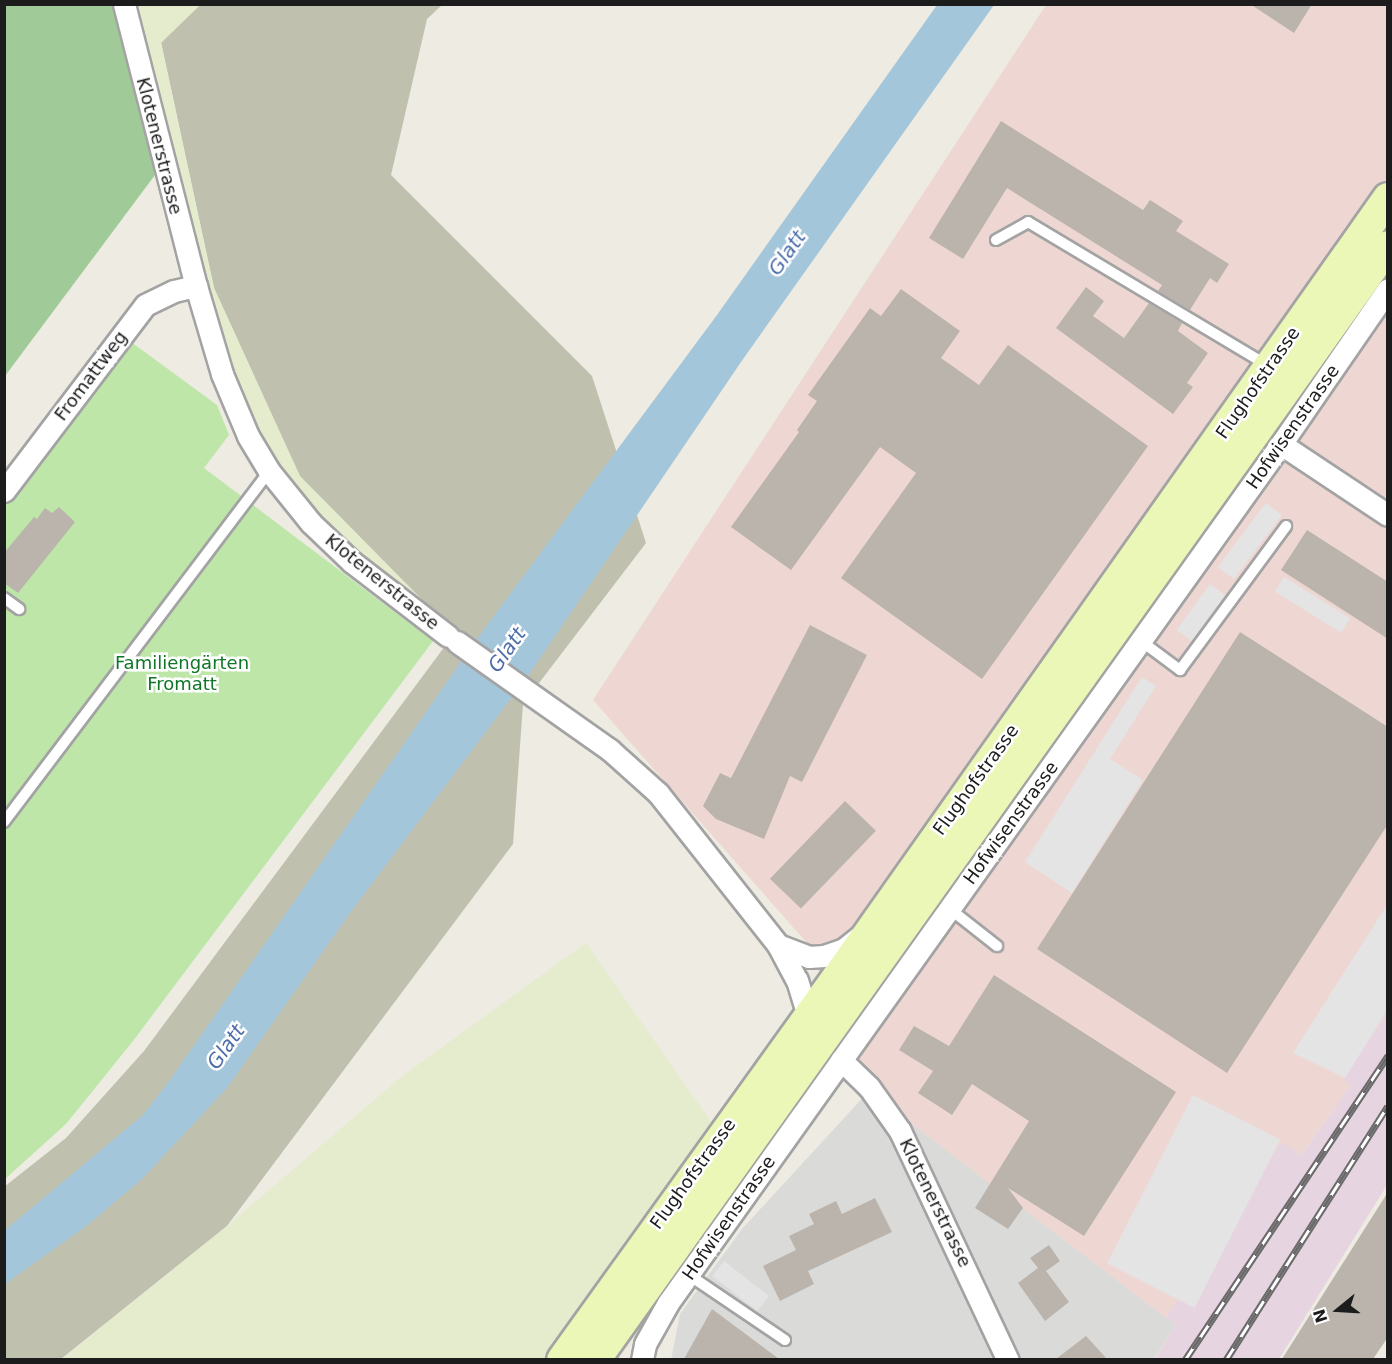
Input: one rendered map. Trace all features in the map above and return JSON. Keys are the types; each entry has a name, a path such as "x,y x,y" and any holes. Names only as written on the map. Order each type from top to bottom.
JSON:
{"main road":[{"name":"Flughofstrasse","path":"562,1359 1270,367 1388,198"},
{"name":"Flughofstrasse","path":"595,1359 1388,246"}],"street":[{"name":"Klotenerstrasse","path":"124,4 195,286 222,374 248,436 269,471 311,523 352,562 453,639 610,750 658,793 778,945 797,980 808,1016"},
{"name":"Fromattweg","path":"4,491 145,305 174,291 195,286"},
{"name":"Hofwisenstrasse","path":"642,1359 645,1344 668,1303 1281,444 1388,289"},
{"path":"1281,444 1388,515"},
{"path":"778,945 809,957 824,956 844,949 866,932"},
{"name":"Klotenerstrasse","path":"842,1060 869,1087 900,1131 1008,1359"}],"lane":[{"path":"996,240 1028,222 1270,367"},
{"path":"4,822 269,471"},
{"path":"1141,641 1180,670 1286,526"},
{"path":"4,598 19,609"},
{"path":"950,909 996,946"},
{"path":"689,1275 785,1340"}],"shaded area":[{"path":"133,5 200,5 161,43 214,288 300,476 455,633 332,529 281,468 241,397 221,345"},
{"path":"200,5 442,5 427,19 391,175 592,376 646,543 523,704 513,844 227,1226 61,1359 5,1359 4,1187 66,1138 144,1051 454,634 300,477 214,288 161,42"},
{"path":"1046,5 1387,5 1387,1013 1343,1078 1351,1085 1300,1156 1281,1143 1166,1318 869,1091 807,943 593,700"},
{"path":"1266,503 1282,515 1234,579 1218,567"},
{"path":"1284,577 1350,618 1341,633 1275,591"},
{"path":"1210,584 1225,595 1192,641 1176,630"},
{"path":"1142,677 1156,686 1110,759 1143,780 1072,893 1025,862"},
{"path":"1387,905 1387,1010 1345,1078 1293,1053"},
{"path":"586,943 711,1122 546,1359 61,1360 227,1226 401,1077"},
{"path":"1387,1013 1387,1185 1279,1359 1154,1360 1176,1325 1166,1318 1281,1142 1301,1155 1351,1085 1343,1079"},
{"path":"869,1091 1176,1325 1154,1359 671,1360 680,1314 742,1229"},
{"path":"1193,1095 1280,1139 1195,1308 1107,1263"},
{"path":"724,1261 769,1296 757,1311 712,1276"}],"green space":[{"path":"5,5 113,5 155,175 5,376"},
{"name":"Familiengärten Fromatt","path":"127,339 217,405 229,435 204,468 433,641 133,1041 66,1124 5,1179 4,500"}],"water":[{"name":"Glatt","path":"937,5 994,5 741,362 530,673 350,913 227,1088 141,1180 85,1227 5,1284 4,1231 143,1115 170,1080 479,636 717,315"}],"building":[{"path":"1250,4 1312,4 1294,33"},
{"path":"1001,121 1143,210 1150,200 1183,221 1176,231 1229,264 1217,283 1210,278 1190,310 1158,291 1162,285 1007,188 963,259 929,238"},
{"path":"1086,287 1104,301 1093,316 1124,338 1149,303 1182,323 1178,331 1208,353 1187,383 1193,387 1173,414 1056,328"},
{"path":"901,289 960,331 941,358 979,385 1008,345 1148,446 982,679 841,578 916,473 880,447 791,570 731,527 799,432 797,430 817,401 808,395 870,308 881,316"},
{"path":"59,507 75,522 18,593 4,583 4,553 34,517 37,519 45,508 52,513"},
{"path":"1307,530 1388,582 1388,639 1281,570"},
{"path":"810,625 867,655 802,782 790,776 764,839 716,819 703,806 720,773 731,778"},
{"path":"1240,632 1388,727 1388,824 1227,1073 1037,949"},
{"path":"845,801 876,831 801,909 770,879"},
{"path":"994,975 1176,1092 1084,1236 1008,1188 1023,1208 1008,1229 975,1208 1029,1121 972,1084 952,1115 918,1093 933,1071 899,1050 914,1026 949,1046"},
{"path":"1388,1192 1388,1337 1373,1359 1282,1359"},
{"path":"875,1198 892,1232 808,1271 814,1284 780,1301 763,1266 796,1250 789,1236 814,1224 809,1214 836,1201 842,1214"},
{"path":"1049,1245 1060,1261 1046,1271 1069,1302 1045,1321 1018,1283 1038,1268 1030,1258"},
{"path":"712,1309 779,1359 684,1359"},
{"path":"1086,1336 1107,1359 1056,1359"}],"railway":[{"path":"1185,1360 1388,1056"},
{"path":"1226,1360 1388,1106"}]}
